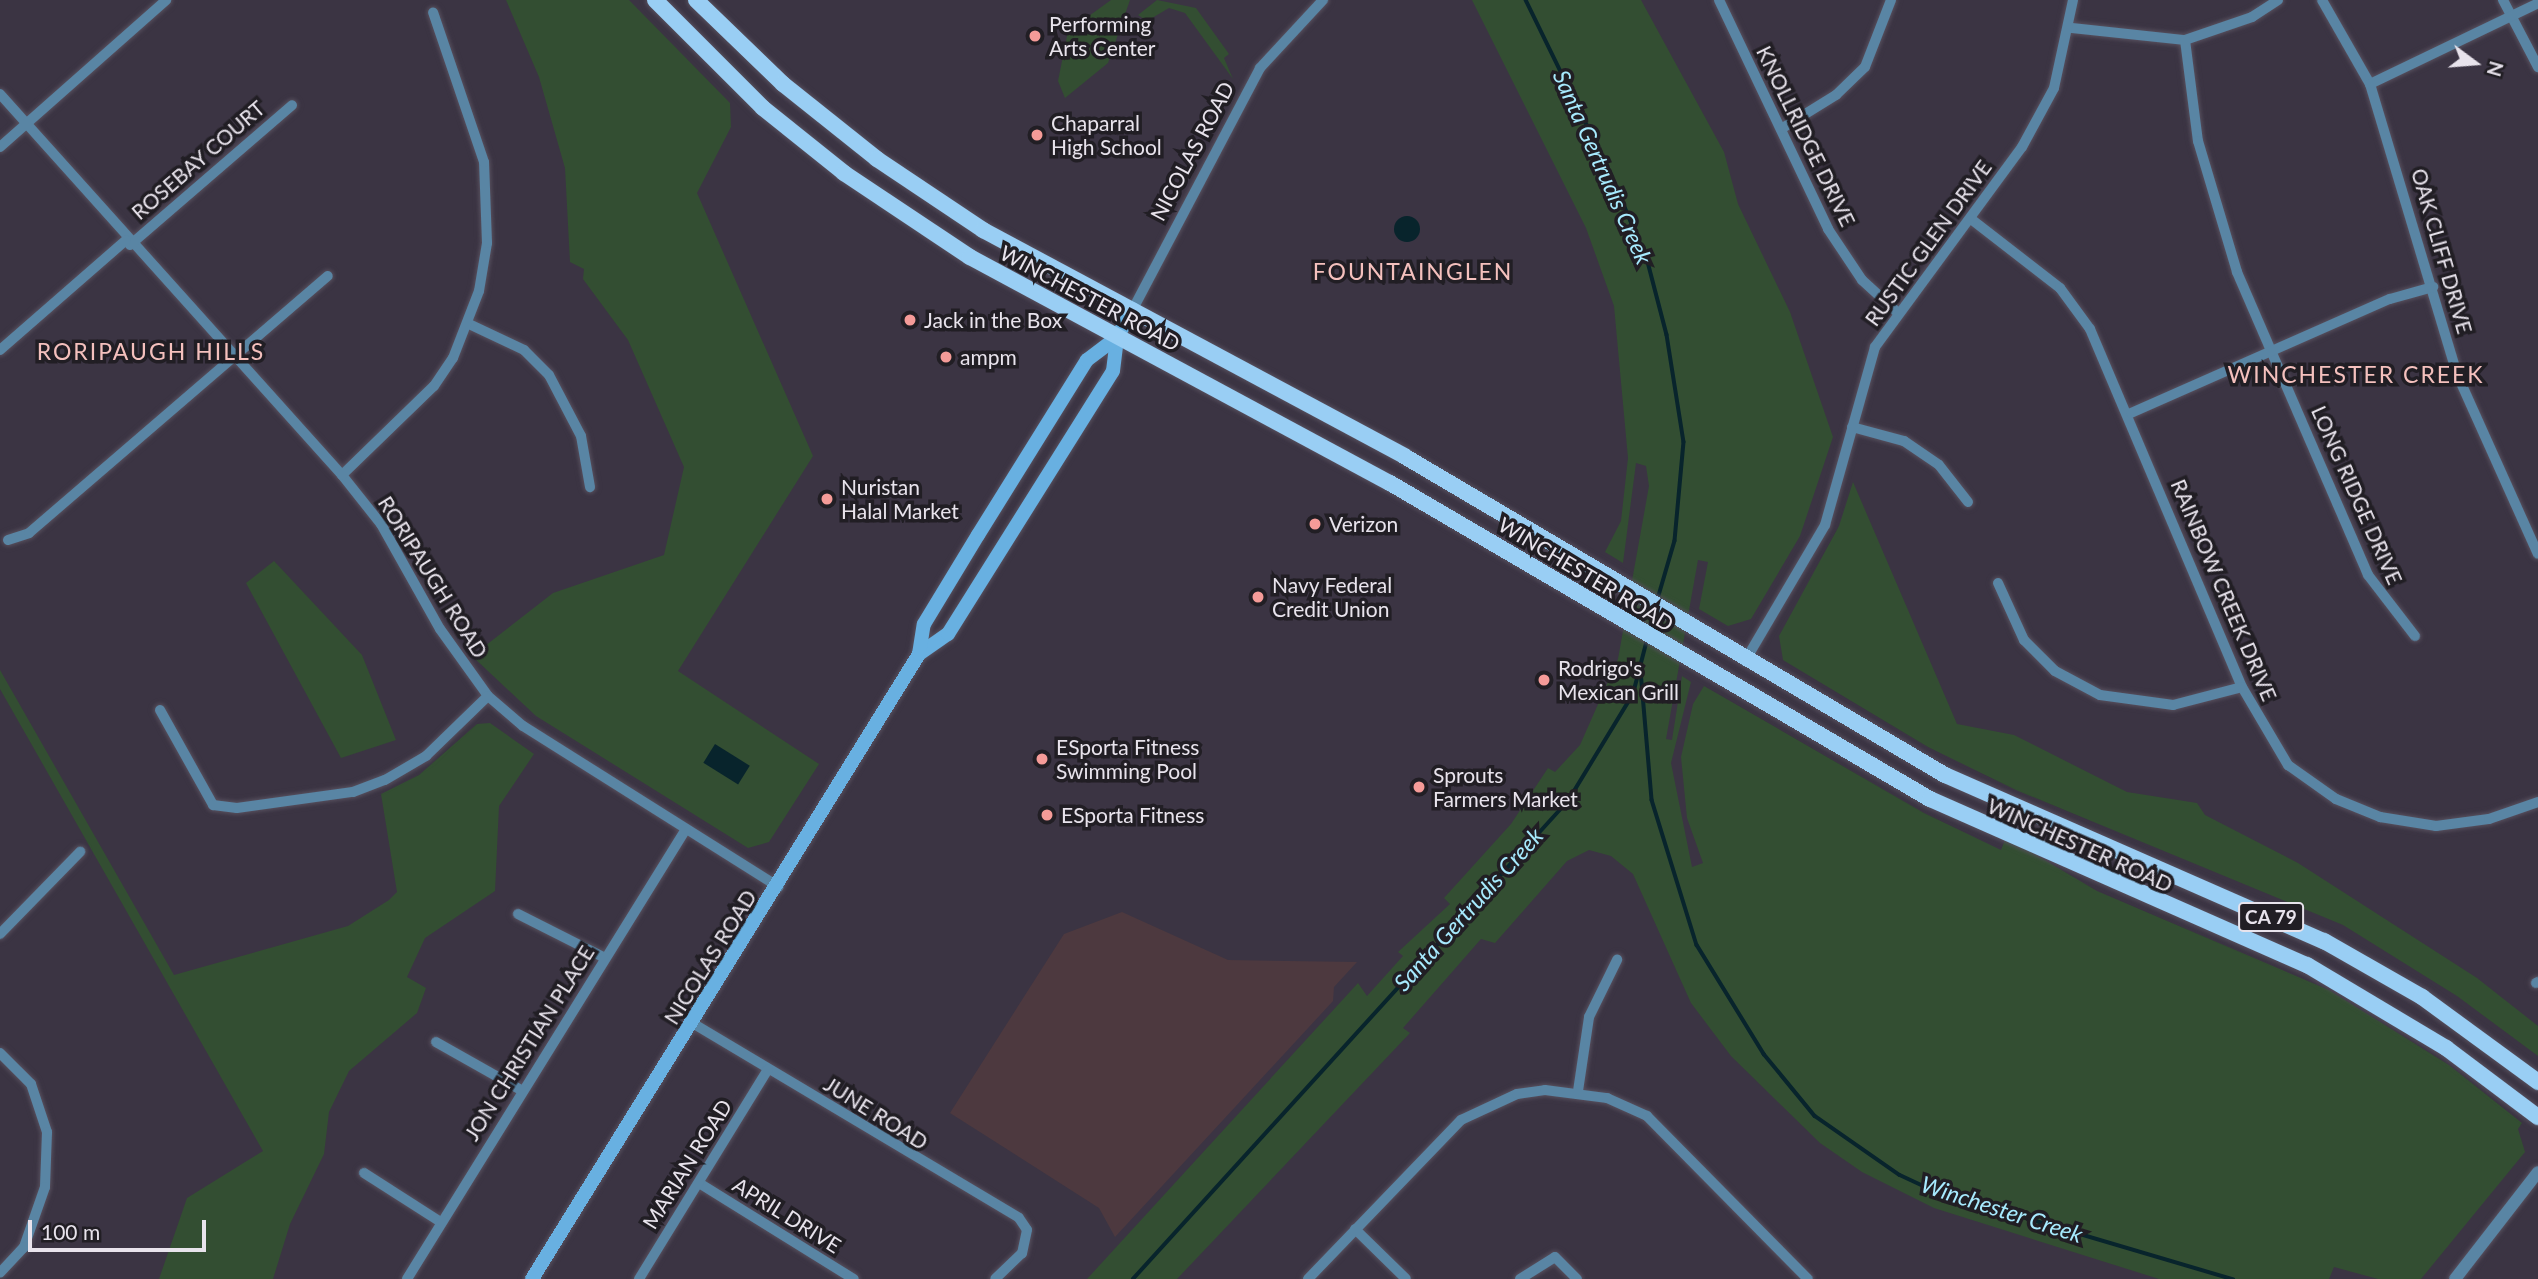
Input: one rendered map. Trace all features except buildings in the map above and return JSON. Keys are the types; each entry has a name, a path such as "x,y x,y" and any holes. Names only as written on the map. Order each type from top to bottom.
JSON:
{"main road":[{"name":"WINCHESTER ROAD","path":"655,0 763,108 844,173 970,257 1391,483 1702,668 2006,837 2307,965 2446,1048 2538,1117"},
{"name":"WINCHESTER ROAD","path":"696,0 783,84 877,159 983,230 1393,450 1745,662 1982,794 2324,941 2422,997 2538,1082"},
{"name":"NICOLAS ROAD","path":"532,1279 779,887 919,654 924,624 1087,360 1117,337 1133,309"},
{"name":"NICOLAS ROAD","path":"919,654 948,634 1115,368 1117,337"}],"street":[{"path":"0,147 166,0"},
{"name":"NICOLAS ROAD","path":"1133,309 1260,68 1323,0"},
{"name":"KNOLLRIDGE DRIVE","path":"1719,0 1828,229 1862,280 1897,312"},
{"path":"1781,129 1836,95 1865,67 1891,0"},
{"name":"RUSTIC GLEN DRIVE","path":"1745,662 1825,525 1875,347 1897,312 1971,219 2054,89 2072,28 2073,0"},
{"path":"2072,28 2185,40 2252,17 2278,0"},
{"name":"OAK CLIFF DRIVE","path":"2322,0 2370,84 2457,374 2538,554"},
{"path":"2503,0 2538,67"},
{"path":"2370,84 2538,4"},
{"path":"342,475 434,386 469,324 487,243 489,203 484,162 433,12"},
{"name":"LONG RIDGE DRIVE","path":"2185,40 2198,141 2237,272 2368,575 2415,636"},
{"name":"RORIPAUGH ROAD","path":"0,94 233,359 342,475 381,524 440,629 488,696 523,726 779,887"},
{"name":"ROSEBAY COURT","path":"0,350 292,105"},
{"name":"RAINBOW CREEK DRIVE","path":"1971,219 2060,288 2090,329 2131,413 2242,687 2288,765 2336,799 2380,817 2436,826 2489,820 2538,802"},
{"path":"8,540 29,533 328,275"},
{"path":"2131,413 2271,352 2433,287"},
{"path":"469,324 524,350 549,375 581,436 590,487"},
{"path":"1853,427 1904,441 1939,465 1968,502"},
{"path":"1998,583 2024,640 2055,671 2100,695 2173,705 2242,687"},
{"path":"160,710 213,805 237,808 354,792 385,780 426,756 488,696"},
{"name":"JON CHRISTIAN PLACE","path":"407,1279 439,1221 686,829"},
{"path":"0,933 80,852"},
{"path":"518,914 605,958"},
{"path":"1578,1091 1589,1017 1617,960"},
{"name":"JUNE ROAD","path":"694,1024 1019,1218 1026,1240 995,1279"},
{"path":"436,1042 521,1090"},
{"path":"0,1052 31,1084 47,1132 45,1187 24,1247 0,1273"},
{"name":"MARIAN ROAD","path":"639,1279 768,1069"},
{"path":"1308,1279 1461,1120 1517,1094 1578,1091 1630,1106 1663,1128 1808,1279"},
{"path":"2455,1279 2538,1172"},
{"path":"364,1173 439,1221"},
{"name":"APRIL DRIVE","path":"699,1183 854,1279"},
{"path":"1355,1229 1406,1279"},
{"path":"1520,1279 1555,1257 1577,1279"}],"shaded area":[{"path":"1122,912 1228,960 1357,962 1334,987 1333,1001 1115,1237 1099,1208 950,1113 1064,934"}],"green space":[{"path":"506,0 629,0 730,103 731,127 697,193 813,456 678,671 819,764 769,842 748,848 536,716 472,656 553,593 664,555 684,467 628,340 583,279 584,269 570,262 565,168 539,77"},
{"path":"1111,0 1130,0 1108,63 1065,98 1058,81 1068,31"},
{"path":"1157,0 1196,8 1229,54 1224,58 1233,79 1185,13 1169,8 1147,21 1138,15"},
{"path":"1472,0 1641,0 1724,152 1738,204 1790,312 1833,437 1800,536 1751,619 1728,626 1699,609 1708,562 1698,560 1666,739 1672,740 1682,676 1691,682 1671,763 1692,867 1703,863 1687,818 1681,757 1693,704 1704,686 1924,813 2001,850 2006,837 2097,891 2329,990 2449,1065 2522,1123 2518,1129 2525,1152 2421,1279 2378,1279 2334,1267 2329,1279 2159,1279 1934,1208 1862,1172 1820,1143 1731,1056 1691,1003 1633,874 1611,856 1589,850 1567,861 1495,943 1481,939 1403,1028 1410,1033 1177,1279 1087,1279 1358,983 1367,996 1403,956 1398,952 1450,904 1444,898 1511,824 1548,768 1555,772 1580,745 1618,659 1649,486 1646,466 1636,463 1623,563 1605,552 1621,521 1628,458 1614,306 1586,228"},
{"path":"1853,482 1957,724 2014,735 2127,792 2197,803 2205,815 2298,863 2477,978 2538,1026 2538,1056 2457,996 2343,925 2016,790 1928,747 1783,660 1779,636 1839,526"},
{"path":"274,561 362,655 396,740 341,758 246,583"},
{"path":"0,670 174,975 348,926 389,900 397,892 381,794 419,775 477,724 490,723 534,754 499,806 495,891 425,938 407,977 426,988 417,1013 349,1071 329,1112 324,1154 290,1224 273,1279 159,1279 187,1198 263,1151 0,689"}],"water":[{"path":"1407,216 1416,220 1420,229 1416,238 1407,242 1398,238 1394,229 1398,220"},
{"path":"715,744 750,766 738,784 703,763"}],"waterway":[{"name":"Santa Gertrudis Creek","path":"1526,0 1611,174 1648,262 1667,335 1684,442 1675,541 1658,599"},
{"name":"Santa Gertrudis Creek","path":"1650,629 1655,610"},
{"name":"Santa Gertrudis Creek","path":"1133,1279 1568,801 1633,694 1647,640"},
{"name":"Winchester Creek","path":"1641,671 1652,800 1697,945 1764,1054 1815,1116 1900,1175 1935,1191 2233,1279"}],"place":[{"name":"Performing Arts Center","path":"1035,36"},
{"name":"Chaparral High School","path":"1037,135"},
{"name":"Jack in the Box","path":"910,320"},
{"name":"ampm","path":"946,357"},
{"name":"Nuristan Halal Market","path":"827,499"},
{"name":"Verizon","path":"1315,524"},
{"name":"Navy Federal Credit Union","path":"1258,597"},
{"name":"Rodrigo's Mexican Grill","path":"1544,680"},
{"name":"ESporta Fitness Swimming Pool","path":"1042,759"},
{"name":"Sprouts Farmers Market","path":"1419,787"},
{"name":"ESporta Fitness","path":"1047,815"}],"district":[{"name":"FOUNTAINGLEN","path":"1413,271"},
{"name":"RORIPAUGH HILLS","path":"151,351"},
{"name":"WINCHESTER CREEK","path":"2356,374"}]}
